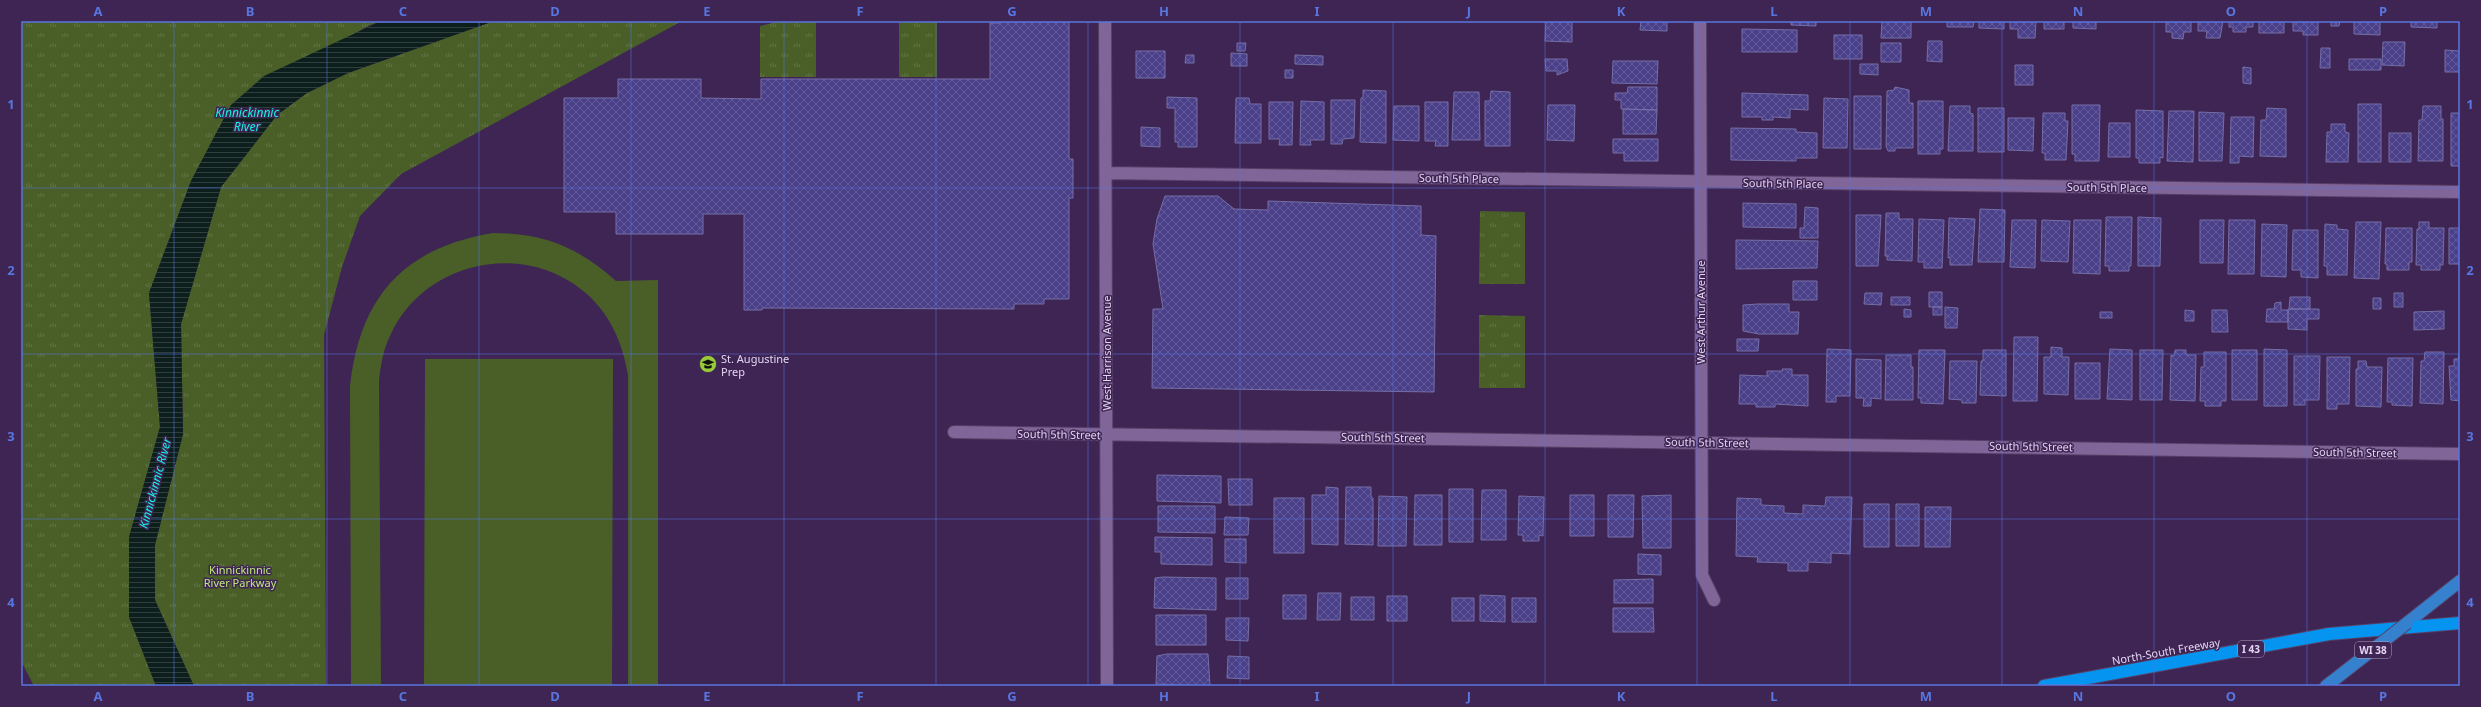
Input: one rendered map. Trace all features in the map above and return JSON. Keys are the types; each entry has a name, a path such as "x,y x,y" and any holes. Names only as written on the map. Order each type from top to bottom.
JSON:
{"highway":[{"name":"North-South Freeway","path":"2044,686 2329,634 2460,624"}],"main road":[{"name":"WI 38","path":"2326,686 2460,581"}],"street":[{"name":"West Harrison Avenue","path":"1105,21 1107,686"},
{"name":"West Arthur Avenue","path":"1700,21 1699,182 1702,575 1714,600"},
{"name":"South 5th Place","path":"1106,174 2460,192"},
{"name":"South 5th Street","path":"954,432 2460,454"}],"green space":[{"path":"21,21 381,21 368,26 231,105 191,181 149,293 160,427 129,537 129,617 156,686 34,686 21,661"},
{"name":"Kinnickinnic River Parkway","path":"494,21 682,21 401,174 360,216 342,267 324,335 326,686 194,686 155,600 155,545 183,434 181,324 221,187 277,115 307,93 348,73"},
{"path":"780,21 816,21 816,77 760,77 760,26"},
{"path":"899,21 937,21 937,77 899,77"},
{"path":"1480,211 1525,212 1525,284 1479,284"},
{"path":"493,233 528,236 559,244 588,259 616,281 658,280 658,686 628,686 628,376 626,364 618,340 613,328 600,308 592,298 582,290 557,275 530,266 502,263 475,267 448,276 425,291 405,311 390,336 386,347 379,380 381,686 351,686 350,386 355,354 364,327 376,302 392,282 411,265 434,251 461,240"},
{"path":"1479,315 1525,316 1525,388 1479,388"},
{"path":"425,359 613,359 612,686 424,686"}],"water":[{"name":"Kinnickinnic River","path":"381,21 494,21 348,73 307,93 277,115 221,187 181,324 183,434 155,545 155,600 194,686 156,686 129,617 129,537 160,427 149,293 191,181 231,105 264,76"}],"building":[{"path":"1000,21 1069,21 1069,159 1073,159 1073,198 1069,198 1069,299 1044,299 1044,304 1014,304 1014,309 762,308 762,310 744,310 744,214 703,214 703,234 616,234 616,212 564,212 564,98 618,98 618,79 701,79 701,98 761,99 761,79 990,79 990,23 1000,23"},
{"path":"1546,21 1572,21 1572,42 1545,41"},
{"path":"1641,21 1667,21 1667,31 1640,30"},
{"path":"1791,21 1816,21 1816,26 1791,25"},
{"path":"1882,21 1911,21 1911,38 1881,38"},
{"path":"1947,21 1974,21 1973,27 1947,27"},
{"path":"1979,21 2004,21 2004,29 1979,28"},
{"path":"2010,21 2036,21 2035,38 2018,38 2018,29 2010,29"},
{"path":"2044,21 2064,21 2064,29 2044,29"},
{"path":"2073,21 2096,21 2096,29 2073,28"},
{"path":"2166,21 2191,21 2191,32 2184,32 2183,39 2172,38 2172,32 2166,32"},
{"path":"2198,21 2223,21 2220,38 2206,38 2207,31 2198,31"},
{"path":"2229,21 2253,21 2253,27 2246,27 2246,32 2233,32 2233,27 2229,27"},
{"path":"2259,21 2284,21 2284,33 2259,33"},
{"path":"2293,21 2318,21 2318,35 2303,35 2303,31 2293,31"},
{"path":"2331,21 2340,21 2339,26 2331,26"},
{"path":"2354,21 2380,21 2380,35 2354,34"},
{"path":"2411,21 2437,21 2437,28 2411,27"},
{"path":"1742,29 1797,30 1797,52 1742,52"},
{"path":"1834,35 1862,35 1862,59 1834,59"},
{"path":"1928,41 1942,41 1942,62 1927,61"},
{"path":"2383,42 2405,42 2404,66 2382,65"},
{"path":"1237,43 1246,43 1245,51 1237,51"},
{"path":"1881,43 1901,43 1901,62 1881,62"},
{"path":"2321,48 2330,48 2330,68 2320,68"},
{"path":"2445,50 2460,51 2460,72 2445,72"},
{"path":"1136,51 1165,51 1165,78 1136,78"},
{"path":"1231,53 1247,54 1247,66 1231,66"},
{"path":"1186,55 1194,55 1194,63 1185,63"},
{"path":"1295,55 1323,56 1323,65 1295,64"},
{"path":"1545,59 1567,59 1568,71 1557,75 1557,71 1546,71"},
{"path":"2349,59 2381,59 2381,70 2349,70"},
{"path":"1613,61 1658,61 1657,84 1612,83"},
{"path":"1860,64 1878,64 1878,75 1860,74"},
{"path":"2015,65 2033,65 2033,85 2015,85"},
{"path":"2243,67 2251,68 2251,84 2243,83"},
{"path":"1285,70 1293,70 1293,78 1285,78"},
{"path":"1628,87 1657,87 1657,110 1621,109 1621,100 1615,100 1615,93 1627,93"},
{"path":"1895,87 1909,90 1909,103 1913,103 1913,148 1895,148 1895,151 1888,151 1886,146 1887,91 1894,90"},
{"path":"1363,90 1386,91 1386,143 1360,142 1361,98 1363,98"},
{"path":"1491,91 1510,92 1510,146 1485,146 1485,101 1490,101"},
{"path":"1454,92 1479,92 1480,140 1452,140"},
{"path":"1742,93 1808,95 1808,110 1790,109 1790,118 1773,117 1773,120 1762,120 1762,117 1742,117"},
{"path":"1854,96 1881,96 1881,149 1854,149"},
{"path":"1167,97 1197,98 1197,147 1178,147 1178,142 1175,142 1175,108 1167,108"},
{"path":"1236,98 1249,98 1250,104 1261,104 1261,143 1235,143"},
{"path":"1824,98 1848,99 1847,148 1823,148"},
{"path":"1331,100 1355,100 1354,138 1343,139 1342,144 1331,144"},
{"path":"1301,101 1324,102 1324,140 1310,140 1311,145 1300,145"},
{"path":"1918,101 1943,101 1943,149 1940,149 1940,154 1918,154"},
{"path":"1269,102 1293,102 1292,145 1279,145 1280,139 1269,139"},
{"path":"1425,102 1448,102 1448,146 1435,146 1436,141 1425,141"},
{"path":"2358,104 2381,104 2381,162 2358,162"},
{"path":"1548,105 1575,105 1574,141 1547,140"},
{"path":"2072,105 2100,105 2099,161 2075,161 2075,154 2072,154"},
{"path":"1394,106 1419,106 1419,141 1393,140"},
{"path":"1950,106 1970,106 1970,113 1973,114 1973,151 1948,151"},
{"path":"2423,106 2441,106 2441,119 2443,119 2443,161 2418,161 2419,120 2422,120"},
{"path":"1978,108 2004,108 2004,152 1978,152"},
{"path":"2267,108 2286,109 2286,157 2260,156 2261,120 2266,120"},
{"path":"1623,109 1657,110 1656,134 1623,134"},
{"path":"2136,110 2163,111 2163,158 2160,157 2160,163 2139,163 2139,158 2136,158"},
{"path":"2169,111 2194,111 2193,162 2167,161"},
{"path":"2199,112 2224,113 2222,161 2199,161"},
{"path":"2043,113 2065,113 2065,121 2068,121 2066,160 2045,160 2045,153 2042,153"},
{"path":"2451,113 2460,113 2460,166 2451,166"},
{"path":"2231,117 2254,117 2253,157 2239,156 2239,163 2230,163"},
{"path":"2008,118 2034,118 2033,151 2008,150"},
{"path":"2109,123 2130,123 2130,157 2108,157"},
{"path":"2331,124 2345,124 2345,132 2349,133 2348,162 2326,162 2327,132 2331,132"},
{"path":"1141,127 1160,128 1160,147 1141,146"},
{"path":"1731,128 1796,129 1796,132 1817,133 1817,158 1796,158 1796,161 1731,160"},
{"path":"2389,133 2411,133 2411,162 2389,162"},
{"path":"1613,139 1658,139 1658,161 1624,161 1624,153 1613,153"},
{"path":"1165,196 1218,196 1234,209 1268,210 1268,201 1421,206 1421,235 1436,236 1434,392 1152,388 1153,309 1163,309 1153,244 1157,219"},
{"path":"1743,203 1796,204 1796,228 1743,227"},
{"path":"1805,207 1818,208 1818,238 1800,238 1800,228 1804,228"},
{"path":"1980,209 2005,210 2004,262 1978,262"},
{"path":"1886,213 1899,213 1899,219 1913,219 1912,261 1887,260 1887,256 1885,256"},
{"path":"1856,215 1881,215 1878,266 1856,266"},
{"path":"2106,217 2132,217 2131,266 2129,266 2129,271 2109,271 2109,266 2105,266"},
{"path":"2138,217 2161,218 2160,266 2138,266"},
{"path":"1949,218 1975,219 1972,265 1950,265 1950,257 1948,258"},
{"path":"1919,219 1944,220 1942,268 1924,268 1924,262 1918,262"},
{"path":"2012,220 2036,220 2035,268 2010,267"},
{"path":"2042,220 2070,221 2068,262 2041,261"},
{"path":"2074,220 2101,220 2100,274 2073,273"},
{"path":"2200,220 2224,220 2223,263 2200,263"},
{"path":"2229,220 2255,220 2254,274 2228,274"},
{"path":"2356,222 2381,222 2379,279 2354,278"},
{"path":"2419,222 2429,222 2429,228 2444,228 2443,265 2440,265 2440,270 2421,270 2421,265 2416,265 2417,229 2419,229"},
{"path":"2262,224 2287,225 2286,277 2261,276"},
{"path":"2325,224 2337,225 2337,229 2348,230 2347,275 2327,275 2327,266 2324,266"},
{"path":"2386,228 2412,228 2412,262 2409,262 2409,270 2387,270 2387,264 2385,264"},
{"path":"2449,228 2460,228 2460,270 2459,264 2449,264"},
{"path":"2293,230 2318,230 2318,278 2301,277 2301,270 2292,270"},
{"path":"1736,240 1818,241 1817,268 1736,269"},
{"path":"1793,281 1817,281 1817,300 1793,300"},
{"path":"1929,292 1942,292 1942,307 1929,307"},
{"path":"1865,293 1882,293 1881,305 1864,304"},
{"path":"2394,293 2403,293 2403,307 2394,307"},
{"path":"1891,297 1910,297 1910,305 1891,305"},
{"path":"2290,297 2310,297 2310,309 2289,309"},
{"path":"2373,298 2381,298 2381,309 2373,309"},
{"path":"2281,302 2281,310 2288,310 2288,322 2266,322 2267,309 2274,309 2275,303"},
{"path":"1789,304 1789,312 1799,312 1798,334 1759,334 1743,331 1743,305"},
{"path":"1933,307 1942,307 1942,315 1933,315"},
{"path":"1945,307 1958,308 1957,328 1945,328"},
{"path":"1904,309 1911,310 1911,317 1904,317"},
{"path":"2288,309 2319,309 2319,319 2307,319 2307,330 2288,329"},
{"path":"2185,310 2194,311 2194,321 2185,321"},
{"path":"2212,310 2227,310 2228,332 2212,332"},
{"path":"2444,311 2444,329 2414,330 2414,312"},
{"path":"2100,312 2112,312 2112,318 2100,318"},
{"path":"2014,337 2038,337 2037,401 2013,401"},
{"path":"1737,339 1759,339 1758,351 1737,351"},
{"path":"2051,347 2062,348 2062,357 2069,357 2068,395 2044,394 2044,357 2051,357"},
{"path":"1827,349 1851,350 1850,396 1836,396 1836,402 1826,402"},
{"path":"2110,349 2132,350 2132,400 2107,399"},
{"path":"2264,349 2287,350 2287,406 2264,406"},
{"path":"1919,350 1945,350 1943,404 1921,403 1921,398 1918,398"},
{"path":"1983,350 2006,350 2006,396 1980,395 1981,361 1983,361"},
{"path":"2140,350 2163,350 2162,400 2140,400"},
{"path":"2175,350 2186,350 2186,355 2196,355 2195,401 2170,400 2171,355 2174,356"},
{"path":"2232,350 2257,350 2257,400 2232,400"},
{"path":"2204,352 2226,352 2226,401 2221,401 2221,406 2205,406 2205,401 2200,401 2201,367 2204,367"},
{"path":"2425,352 2444,352 2443,404 2420,403 2421,361 2424,361"},
{"path":"2459,353 2460,401 2451,400 2449,366 2454,366 2454,359 2458,359"},
{"path":"1886,355 1911,355 1911,367 1913,367 1913,400 1885,400"},
{"path":"2294,356 2320,356 2319,400 2305,400 2305,405 2294,405"},
{"path":"2327,357 2350,357 2349,404 2337,404 2337,409 2327,409"},
{"path":"2388,358 2413,358 2412,406 2392,405 2392,402 2387,402"},
{"path":"1856,359 1881,360 1881,399 1871,398 1871,406 1863,406 1864,398 1856,398"},
{"path":"1950,361 1977,361 1976,403 1962,403 1962,400 1949,399"},
{"path":"2358,361 2366,361 2367,367 2382,367 2381,407 2356,406 2356,369 2358,369"},
{"path":"2075,363 2100,363 2100,399 2075,399"},
{"path":"1782,369 1792,369 1792,375 1808,375 1808,406 1775,404 1775,407 1756,407 1756,404 1739,404 1740,375 1767,376 1767,371 1783,371"},
{"path":"1157,475 1221,476 1221,503 1157,501"},
{"path":"1228,479 1252,479 1252,505 1229,505"},
{"path":"1326,487 1338,488 1338,545 1312,544 1312,495 1326,495"},
{"path":"1346,487 1371,487 1371,497 1373,498 1373,545 1345,544"},
{"path":"1449,489 1473,489 1473,542 1449,542"},
{"path":"1482,490 1506,490 1506,540 1481,540"},
{"path":"1415,495 1442,495 1442,545 1414,545"},
{"path":"1570,495 1594,495 1594,536 1570,536"},
{"path":"1608,495 1634,495 1633,537 1608,537"},
{"path":"1671,495 1671,548 1643,548 1642,496"},
{"path":"1379,496 1407,497 1406,546 1378,546"},
{"path":"1519,496 1544,497 1543,536 1539,535 1539,541 1523,541 1523,535 1518,535"},
{"path":"1826,497 1852,497 1850,554 1831,553 1831,563 1808,562 1808,571 1788,571 1788,563 1757,562 1758,557 1736,556 1737,498 1761,499 1761,505 1784,506 1784,513 1803,514 1803,505 1825,506"},
{"path":"1274,498 1304,498 1304,553 1274,553"},
{"path":"1864,504 1889,504 1889,547 1864,547"},
{"path":"1896,504 1919,504 1919,546 1896,546"},
{"path":"1158,506 1215,506 1215,533 1158,532"},
{"path":"1925,507 1951,507 1950,547 1925,547"},
{"path":"1225,517 1249,518 1248,535 1224,535"},
{"path":"1155,537 1212,538 1212,565 1161,564 1161,552 1155,552"},
{"path":"1225,539 1246,539 1246,563 1225,562"},
{"path":"1638,554 1661,555 1661,575 1638,574"},
{"path":"1155,578 1216,578 1216,610 1154,608"},
{"path":"1226,578 1248,578 1248,599 1226,599"},
{"path":"1653,579 1653,603 1614,603 1614,580"},
{"path":"1318,593 1341,593 1340,620 1317,620"},
{"path":"1283,595 1306,595 1306,619 1283,619"},
{"path":"1480,595 1505,596 1505,622 1480,621"},
{"path":"1387,596 1407,596 1407,621 1387,621"},
{"path":"1351,597 1374,597 1374,620 1351,620"},
{"path":"1452,598 1474,598 1474,621 1452,621"},
{"path":"1512,598 1536,598 1536,622 1512,622"},
{"path":"1613,608 1653,608 1654,632 1613,632"},
{"path":"1156,615 1206,615 1206,645 1156,645"},
{"path":"1226,618 1249,618 1248,641 1226,640"},
{"path":"1167,654 1208,654 1210,686 1156,684 1157,656"},
{"path":"1228,656 1249,657 1249,679 1227,678"}],"place":[{"name":"St. Augustine Prep","path":"708,364"}]}
